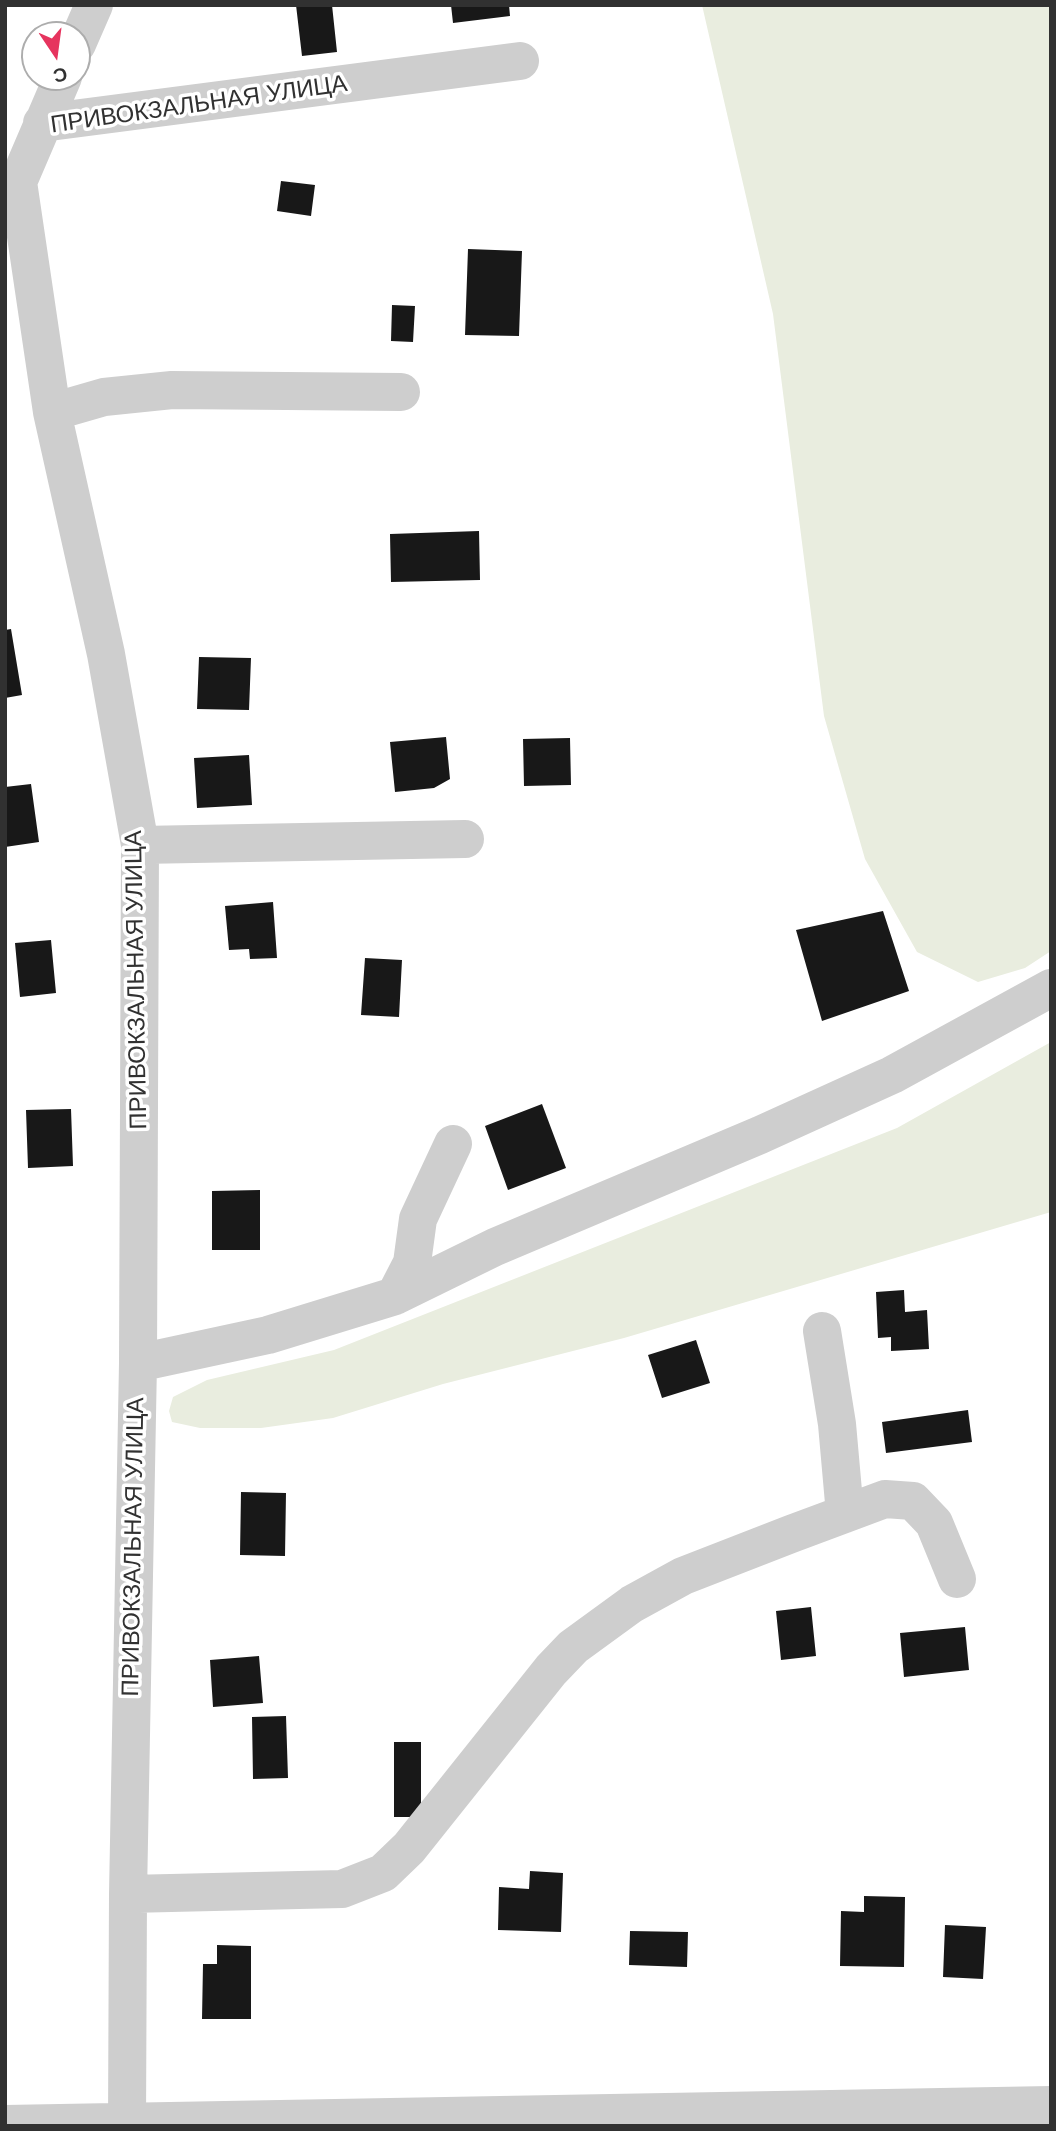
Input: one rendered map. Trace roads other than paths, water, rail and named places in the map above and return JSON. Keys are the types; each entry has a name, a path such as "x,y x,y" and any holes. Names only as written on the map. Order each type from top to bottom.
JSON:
{"street":[{"name":"ПРИВОКЗАЛЬНАЯ УЛИЦА","path":"107,2125 128,1894 138,1363 139,845 106,654 52,412 18,182 43,123 520,61"},
{"path":"43,123 57,91"},
{"path":"52,412 104,397 172,390 401,392"},
{"path":"139,845 465,839"},
{"path":"138,1363 268,1335 395,1296 495,1247 892,1076 1051,988"},
{"path":"395,1296 412,1263 418,1219 453,1144"},
{"path":"822,1331 837,1424 845,1514"},
{"path":"128,1894 342,1889 383,1873 409,1848 573,1647 632,1604 683,1576 845,1514 885,1499 913,1501 933,1523 957,1579"},
{"path":"5,2124 830,2118 1051,2105"}]}
